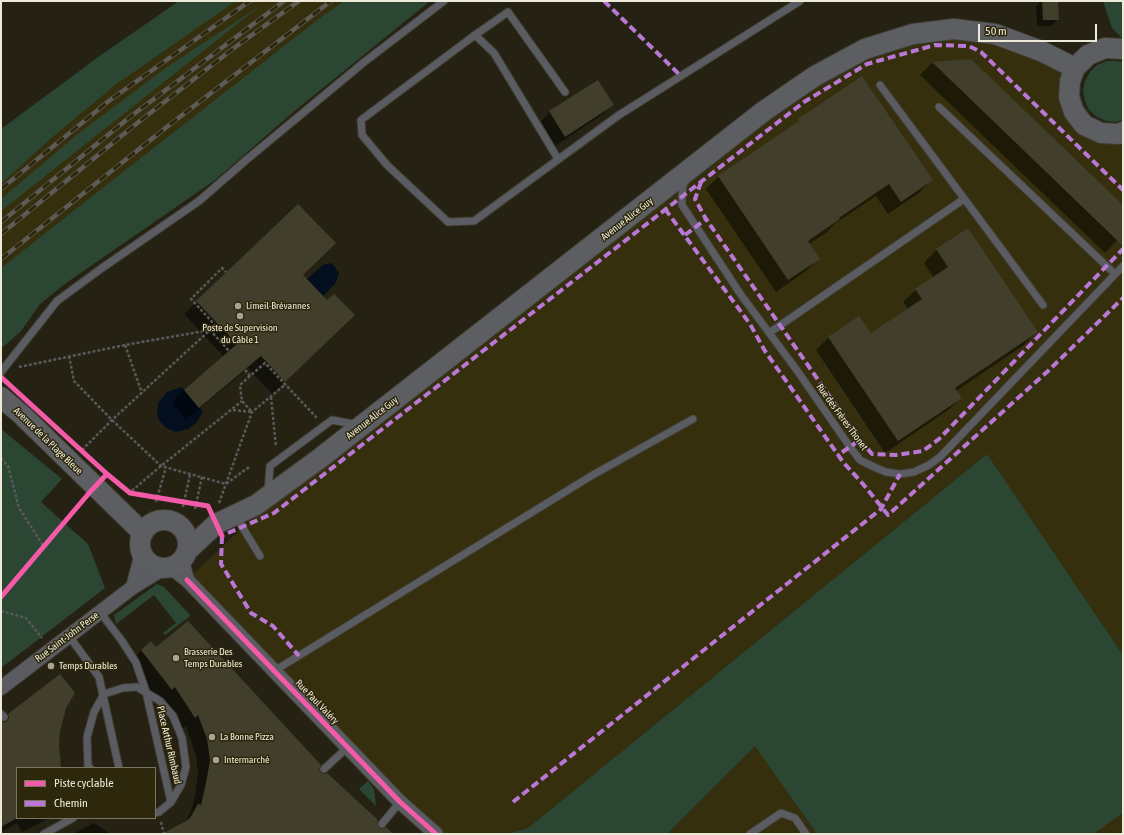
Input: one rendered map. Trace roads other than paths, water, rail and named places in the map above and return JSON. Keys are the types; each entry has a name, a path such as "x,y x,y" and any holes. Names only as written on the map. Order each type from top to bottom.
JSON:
{"main road":[{"name":"Avenue Alice Guy","path":"183,512 216,517 235,515 256,505 362,426 764,111 815,76 865,49 913,34 954,29 996,34 1041,51 1075,68"},
{"path":"1123,49 1105,48 1088,55 1075,68 1070,81 1069,98 1074,112 1084,125 1101,133 1119,134 1123,132"},
{"name":"Avenue de la Plage Bleue","path":"1,397 24,416 95,486 147,528"},
{"path":"183,512 185,532 188,539 176,561 151,564 142,553 140,546 147,528 159,520 174,522 183,512"},
{"name":"Avenue Alice Guy","path":"176,561 216,517"}],"street":[{"path":"133,587 142,553"},
{"name":"Rue Paul Valéry","path":"176,561 187,580 400,802 436,834"},
{"name":"Rue Saint-John Perse","path":"1,688 133,587 176,561"}],"lane":[{"path":"1,371 57,301 199,201 363,63 444,1"},
{"path":"566,92 508,12 474,35 361,120 362,135 387,165 448,222 474,221 618,115 800,1"},
{"path":"474,35 494,53 558,159"},
{"path":"880,86 1044,305"},
{"path":"939,107 1115,274"},
{"name":"Rue des Frères Thonet","path":"690,170 683,186 682,205 741,295 770,333 850,447 860,460 874,468 886,472 900,474 914,472 929,465 948,448 1123,266"},
{"path":"770,333 964,199"},
{"path":"274,671 585,480 693,419"},
{"path":"235,515 260,556"},
{"name":"Place Arthur Rimbaud","path":"100,612 122,641 136,663 146,692 171,802"},
{"path":"69,636 99,677 104,694 119,767"},
{"name":"Place Arthur Rimbaud","path":"104,694 123,688 137,687 160,701 173,716 182,738 186,767 181,785 171,802 159,812 156,812"},
{"path":"89,767 87,737 94,712 104,694"},
{"path":"324,769 348,747"},
{"path":"382,824 400,802"},
{"path":"750,834 780,813 795,818 806,834"},
{"path":"44,834 71,819"}],"water":[{"path":"332,263 339,273 335,284 323,296 307,279 323,265"},
{"path":"182,387 202,410 202,413 197,422 188,429 176,432 166,428 159,420 157,414 158,403 167,392"}],"railway":[{"path":"1,189 110,100 250,1"},
{"path":"1,222 130,117 284,1"},
{"path":"1,234 136,124 234,48 299,1"},
{"path":"1,259 168,126 331,1"}],"place":[{"name":"Limeil-Brévannes","path":"238,306"},
{"name":"Poste de Supervision du Câble 1","path":"240,316"},
{"name":"Brasserie Des Temps Durables","path":"176,658"},
{"name":"Temps Durables","path":"51,666"},
{"name":"La Bonne Pizza","path":"212,737"},
{"name":"Intermarché","path":"216,760"}]}
